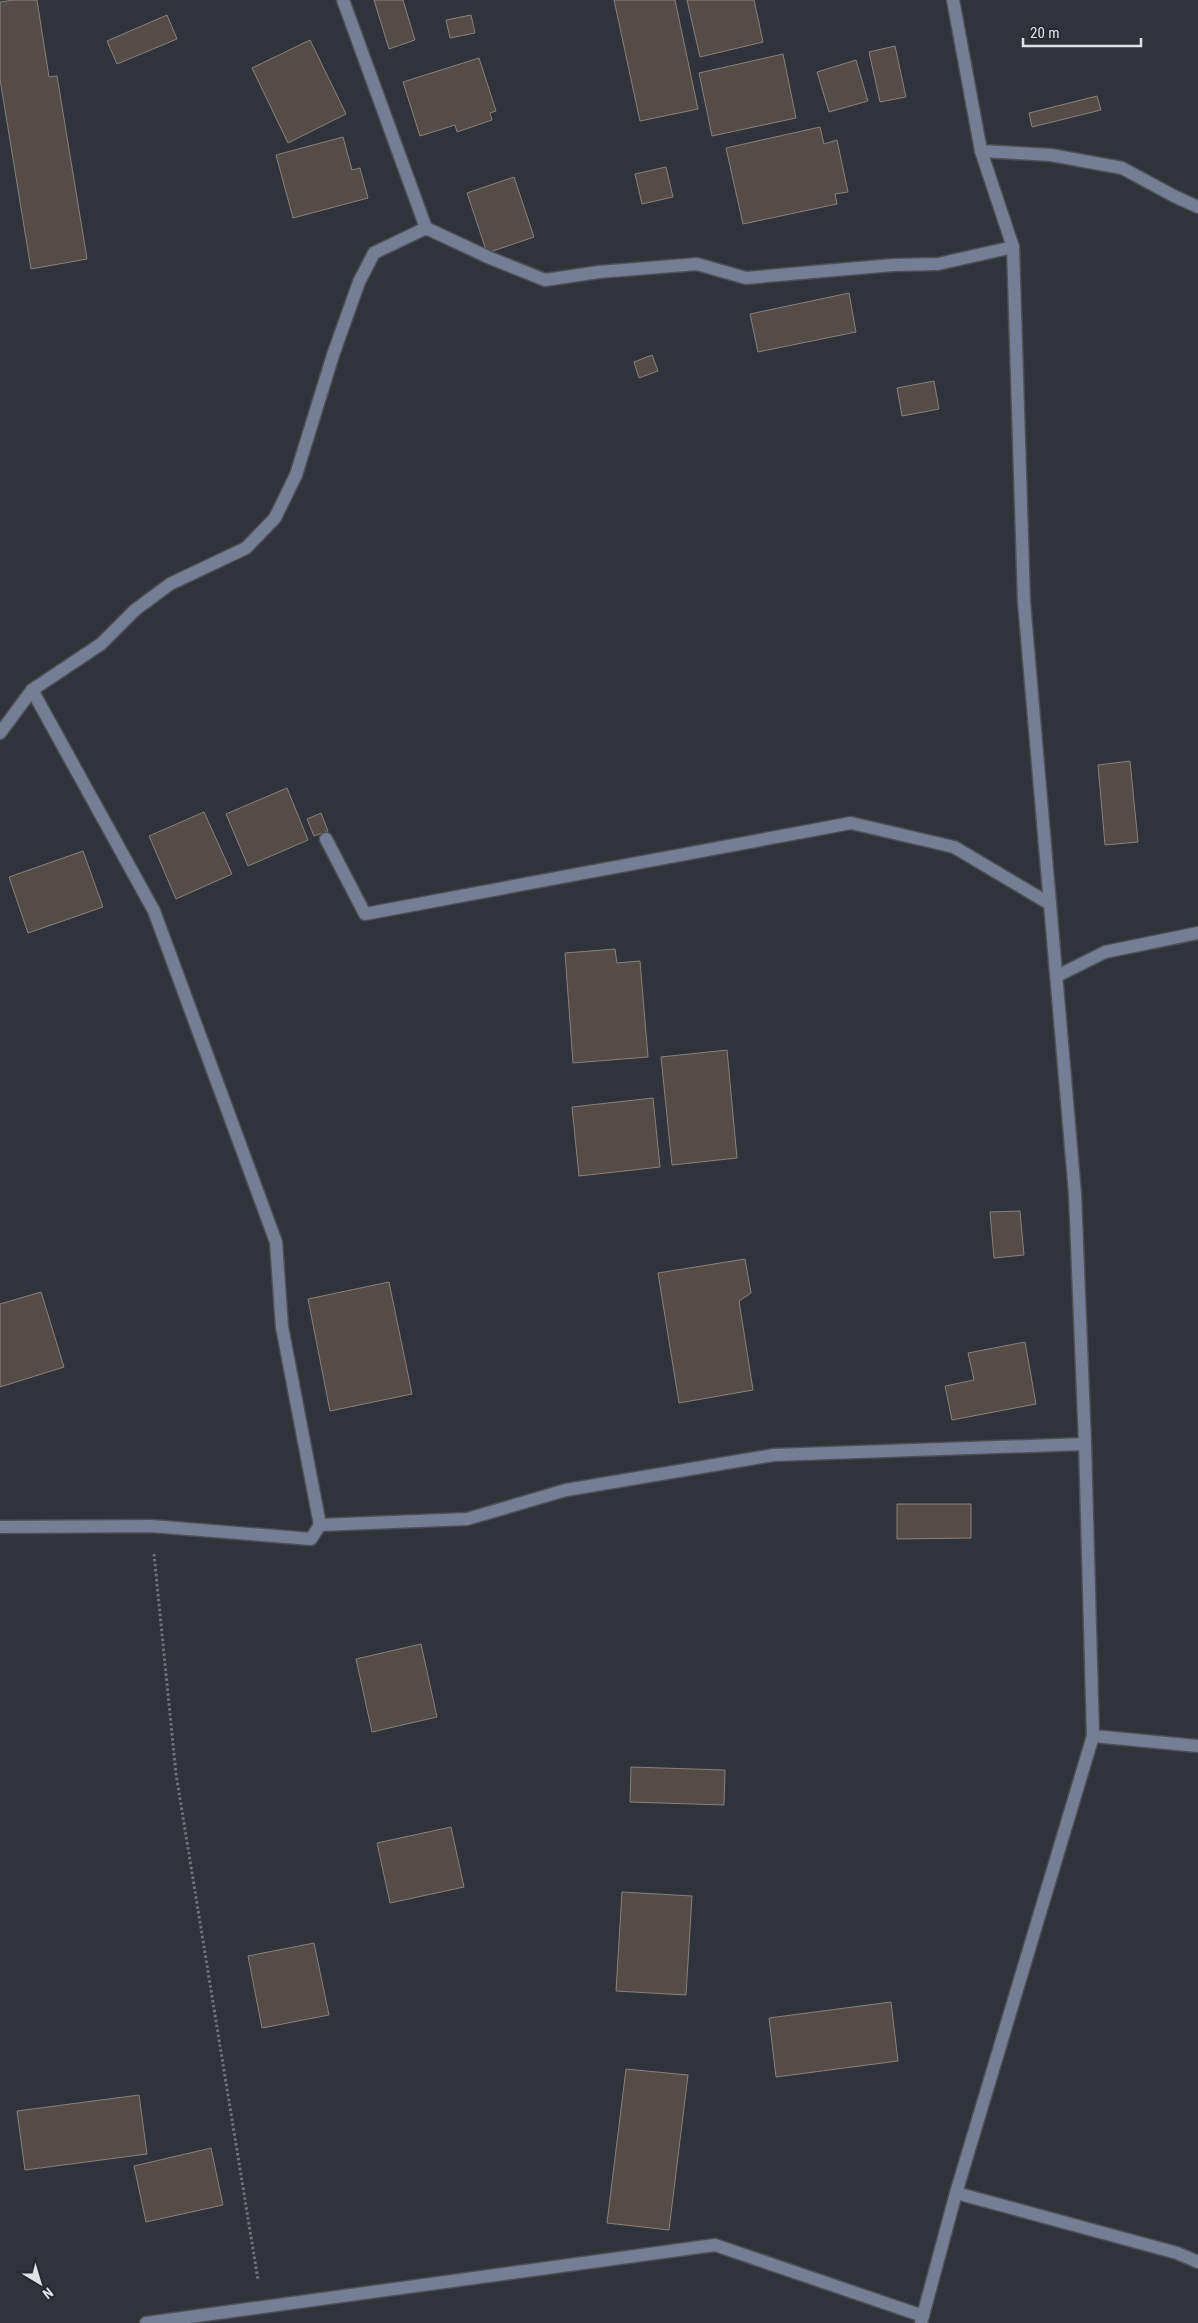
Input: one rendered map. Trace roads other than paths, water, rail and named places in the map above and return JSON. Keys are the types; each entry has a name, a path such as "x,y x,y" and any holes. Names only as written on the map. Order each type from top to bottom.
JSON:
{"street":[{"path":"343,0 426,228 490,258 545,280 599,272 697,264 746,278 893,265 938,264 1013,247"},
{"path":"146,2323 715,2245 922,2320 956,2193 1093,1736 1085,1444 1075,1194 1024,602 1013,247 981,151 953,0"},
{"path":"981,151 1051,155 1122,168 1174,196 1198,206"},
{"path":"1,729 32,690 101,644 135,610 170,584 246,548 275,518 296,474 333,355 360,282 374,253 426,228"},
{"path":"0,1527 151,1526 311,1539 320,1525 282,1327 276,1242 154,911 32,690"},
{"path":"326,839 366,914 851,823 954,847 1050,904"},
{"path":"1057,976 1105,952 1198,933"},
{"path":"320,1525 467,1519 566,1490 774,1455 1085,1444"},
{"path":"1093,1736 1198,1746"},
{"path":"956,2193 1177,2253 1198,2262"}]}
